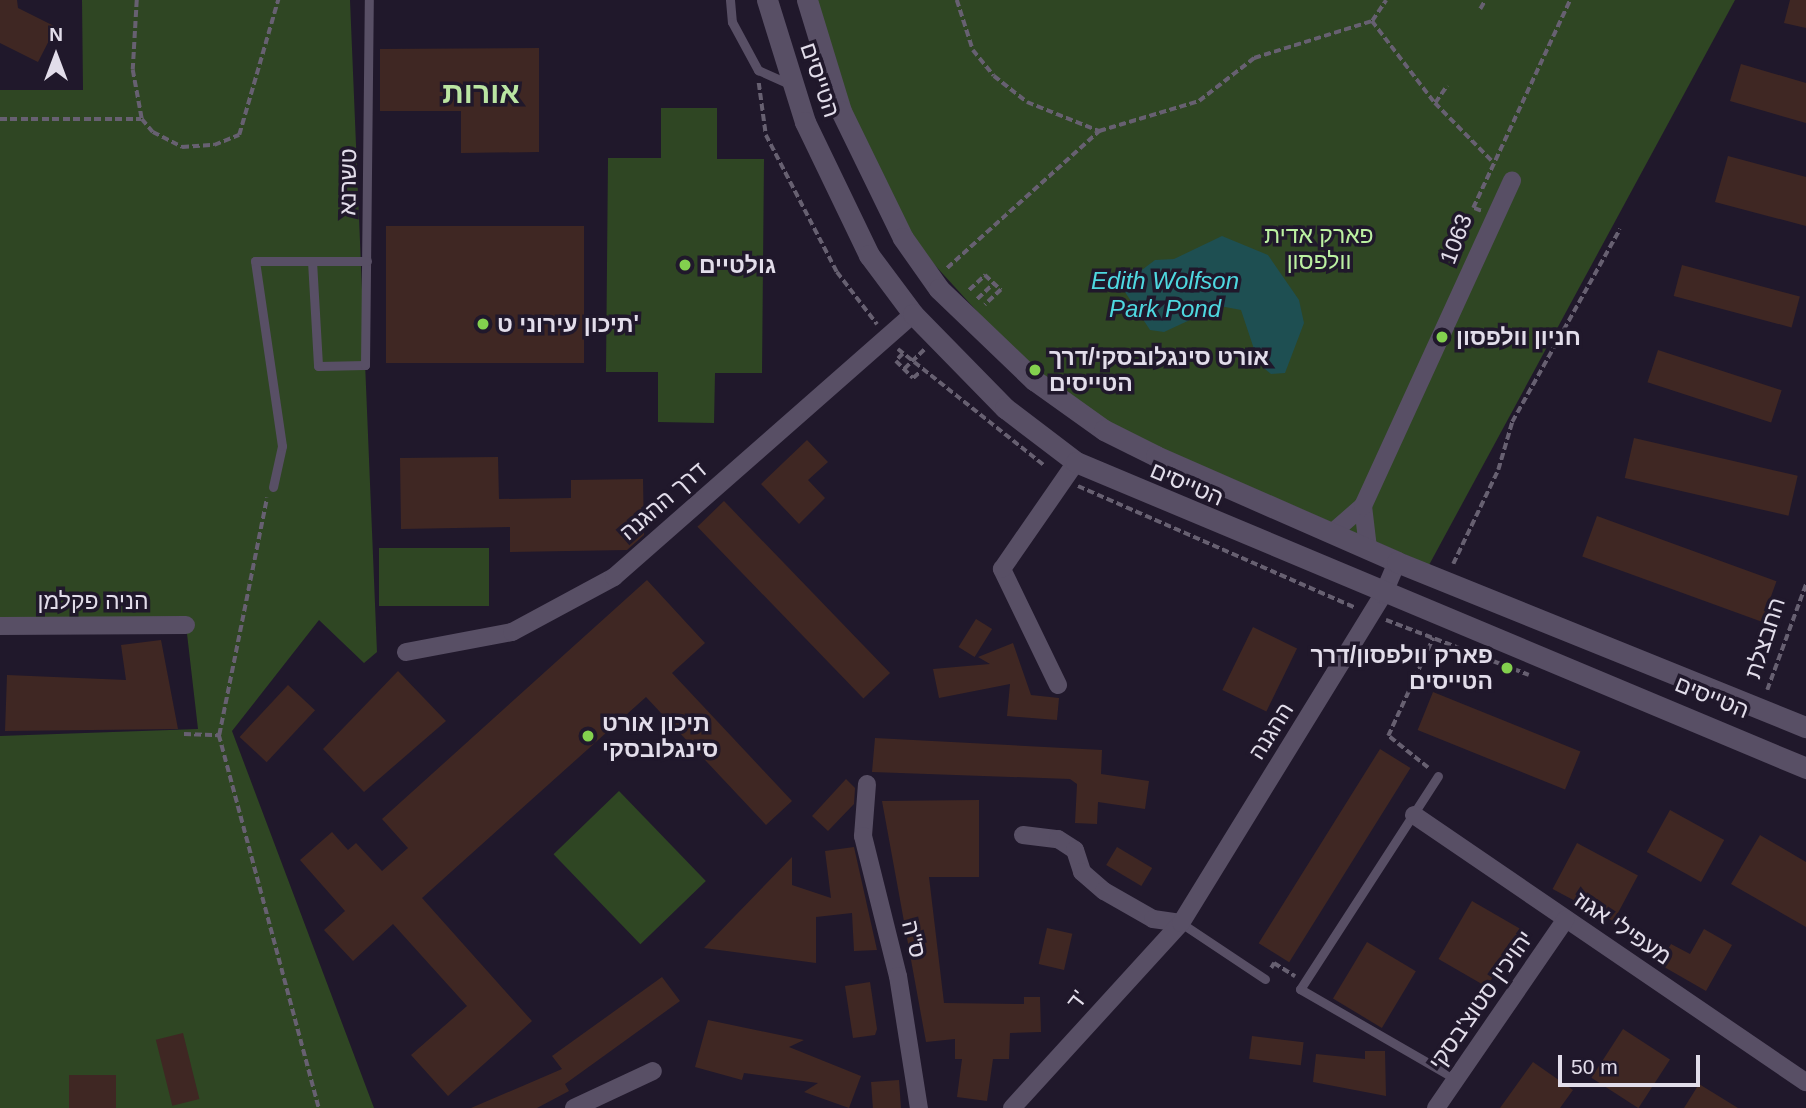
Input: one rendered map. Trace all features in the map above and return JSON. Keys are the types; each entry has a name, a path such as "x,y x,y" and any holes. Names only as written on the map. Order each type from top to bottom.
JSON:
{"main road":[{"name":"הטייסים","path":"767,0 791,84 869,255 912,314 1005,408 1076,462 1383,595 1806,768"},
{"name":"הטייסים","path":"807,0 841,111 903,238 933,281 1034,380 1104,430 1332,533 1397,562 1762,705 1806,727"}],"street":[{"path":"1495,217 1512,180"},
{"name":"1063","path":"1332,533 1363,506 1495,217"},
{"name":"דרך ההגנה","path":"406,652 512,632 614,577 912,314"},
{"path":"1058,685 1002,569 1076,462"},
{"path":"1363,506 1368,548"},
{"name":"ההגנה","path":"1181,923 1383,595 1397,562"},
{"name":"הניה פקלמן","path":"0,626 186,625"},
{"name":"ס\"ה","path":"867,784 863,836 898,976 919,1108"},
{"name":"מעפילי אגוז","path":"1414,815 1806,1082"},
{"path":"1023,835 1058,839 1075,850 1082,872 1104,891 1153,919 1181,923"},
{"name":"יהויכין סטוצ'בסקי","path":"1436,1108 1566,919"},
{"name":"ד'","path":"1012,1108 1181,923"},
{"path":"574,1108 653,1072"}],"lane":[{"name":"טשרנא","path":"312,261 318,366 365,365 369,0"},
{"path":"730,0 732,22 758,71 791,84"},
{"path":"273,487 282,446 255,261 366,261"},
{"path":"1438,776 1300,989 1456,1079"},
{"path":"1181,923 1265,979"}],"path":[{"path":"137,0 133,69 142,119 153,132 182,146 225,142 239,135 278,0"},
{"path":"957,0 973,50 994,76 1027,102 1099,131"},
{"path":"933,281 1099,131 1199,100 1254,58 1282,45 1372,21 1387,0"},
{"name":"1063","path":"1495,217 1474,208 1570,0"},
{"path":"1480,9 1484,2"},
{"path":"1372,21 1435,103 1494,163"},
{"path":"1435,103 1447,86"},
{"path":"0,118 142,119"},
{"path":"1445,581 1498,470 1512,422 1620,229"},
{"path":"970,289 985,275 1001,290 986,305"},
{"path":"981,295 993,283"},
{"path":"903,354 896,361 913,378 920,372"},
{"path":"273,487 264,504 219,735 319,1108"},
{"name":"החבצלת","path":"1762,705 1806,584"},
{"path":"1433,638 1388,736 1438,776"},
{"path":"184,734 219,735"},
{"path":"1265,979 1275,971 1274,963 1305,982"}],"green space":[{"path":"82,0 350,0 377,652 364,663 319,620 232,731 374,1108 0,1108 0,736 198,729 186,625 0,626 0,90 83,90"},
{"name":"פארק אדית וולפסון","path":"813,0 1735,0 1429,565 1104,423 1016,354 911,239 848,108"},
{"name":"גולטיים","path":"661,108 717,108 717,159 764,159 762,373 715,373 714,423 658,422 658,372 606,372 608,158 661,158"},
{"path":"379,548 489,548 489,606 379,606"},
{"path":"619,791 706,881 640,944 554,854"}],"water":[{"name":"Edith Wolfson Park Pond","path":"1222,236 1268,255 1299,300 1304,323 1285,373 1271,374 1259,364 1241,310 1220,306 1164,332 1150,330 1121,286 1155,260 1174,259"}],"building":[{"path":"0,0 17,0 18,8 56,27 38,62 0,43"},
{"path":"1790,0 1806,0 1806,28 1784,23"},
{"path":"539,48 539,152 461,153 461,111 380,111 380,49"},
{"path":"1741,64 1806,83 1806,123 1730,101"},
{"path":"1728,156 1806,177 1806,226 1715,202"},
{"path":"386,226 584,226 584,363 386,363"},
{"path":"1682,265 1800,297 1792,327 1674,296"},
{"path":"1658,350 1782,390 1771,423 1647,382"},
{"path":"1634,438 1798,476 1788,516 1625,478"},
{"path":"807,440 828,462 808,480 825,498 799,524 761,484"},
{"path":"498,457 499,499 571,498 571,480 643,479 644,535 627,550 510,552 510,527 401,529 400,458"},
{"path":"724,501 890,673 863,699 697,527"},
{"path":"1597,516 1776,581 1762,622 1582,556"},
{"path":"647,580 705,643 672,673 792,801 766,825 646,697 422,898 532,1021 448,1096 411,1055 467,1006 393,924 353,961 324,930 345,911 300,860 332,832 348,850 356,843 382,871 408,848 382,819"},
{"path":"976,619 992,629 975,657 959,647"},
{"path":"1253,627 1297,648 1266,711 1222,690"},
{"path":"161,640 178,729 5,731 7,675 126,680 121,645"},
{"path":"1013,643 1031,695 1059,698 1057,720 1007,716 1010,684 939,698 933,669 990,664 978,657"},
{"path":"398,671 446,721 364,792 323,749"},
{"path":"288,685 315,710 267,762 240,737"},
{"path":"1433,692 1580,752 1565,790 1418,730"},
{"path":"875,738 1102,750 1101,774 1149,781 1145,809 1098,802 1097,824 1075,823 1077,784 1070,779 872,772"},
{"path":"1380,749 1411,768 1289,962 1259,943"},
{"path":"846,779 855,788 854,804 828,831 812,816"},
{"path":"979,800 979,877 929,877 944,1003 1024,1004 1024,997 1040,997 1041,1032 1010,1033 1009,1059 993,1059 987,1101 957,1097 962,1059 955,1059 955,1039 926,1042 882,801"},
{"path":"1670,810 1724,840 1701,882 1647,852"},
{"path":"1760,835 1806,862 1806,927 1731,884"},
{"path":"1577,843 1638,875 1614,921 1553,889"},
{"path":"854,847 877,950 854,951 852,913 816,917 816,963 704,948 792,857 792,885 831,898 825,851"},
{"path":"1117,847 1152,868 1141,886 1106,865"},
{"path":"1472,901 1520,929 1487,987 1438,959"},
{"path":"1047,928 1072,934 1064,970 1039,964"},
{"path":"1704,929 1732,945 1706,991 1659,964 1671,944 1690,954"},
{"path":"1367,942 1416,971 1382,1028 1333,999"},
{"path":"662,977 680,1001 565,1084 569,1091 537,1108 471,1108 562,1069 552,1056"},
{"path":"870,982 877,1029 875,1035 853,1038 845,986"},
{"path":"708,1020 804,1040 789,1047 861,1076 849,1108 804,1092 818,1083 744,1073 742,1080 695,1067"},
{"path":"1623,1029 1670,1059 1638,1108 1591,1078"},
{"path":"183,1033 199,1099 172,1106 156,1040"},
{"path":"1252,1036 1304,1042 1301,1065 1249,1059"},
{"path":"1365,1051 1385,1051 1386,1096 1313,1082 1316,1054 1365,1059"},
{"path":"1533,1062 1573,1090 1560,1108 1500,1108"},
{"path":"69,1075 116,1075 116,1108 69,1108"},
{"path":"899,1080 901,1108 873,1108 871,1082"},
{"path":"1699,1084 1738,1108 1684,1108"}],"place":[{"name":"גולטיים","path":"685,265"},
{"name":"תיכון עירוני ט'","path":"483,324"},
{"name":"חניון וולפסון","path":"1442,337"},
{"name":"אורט סינגלובסקי/דרך הטייסים","path":"1035,370"},
{"name":"פארק וולפסון/דרך הטייסים","path":"1507,668"},
{"name":"תיכון אורט סינגלובסקי","path":"588,736"}],"district":[{"name":"אורות","path":"481,93"}]}
